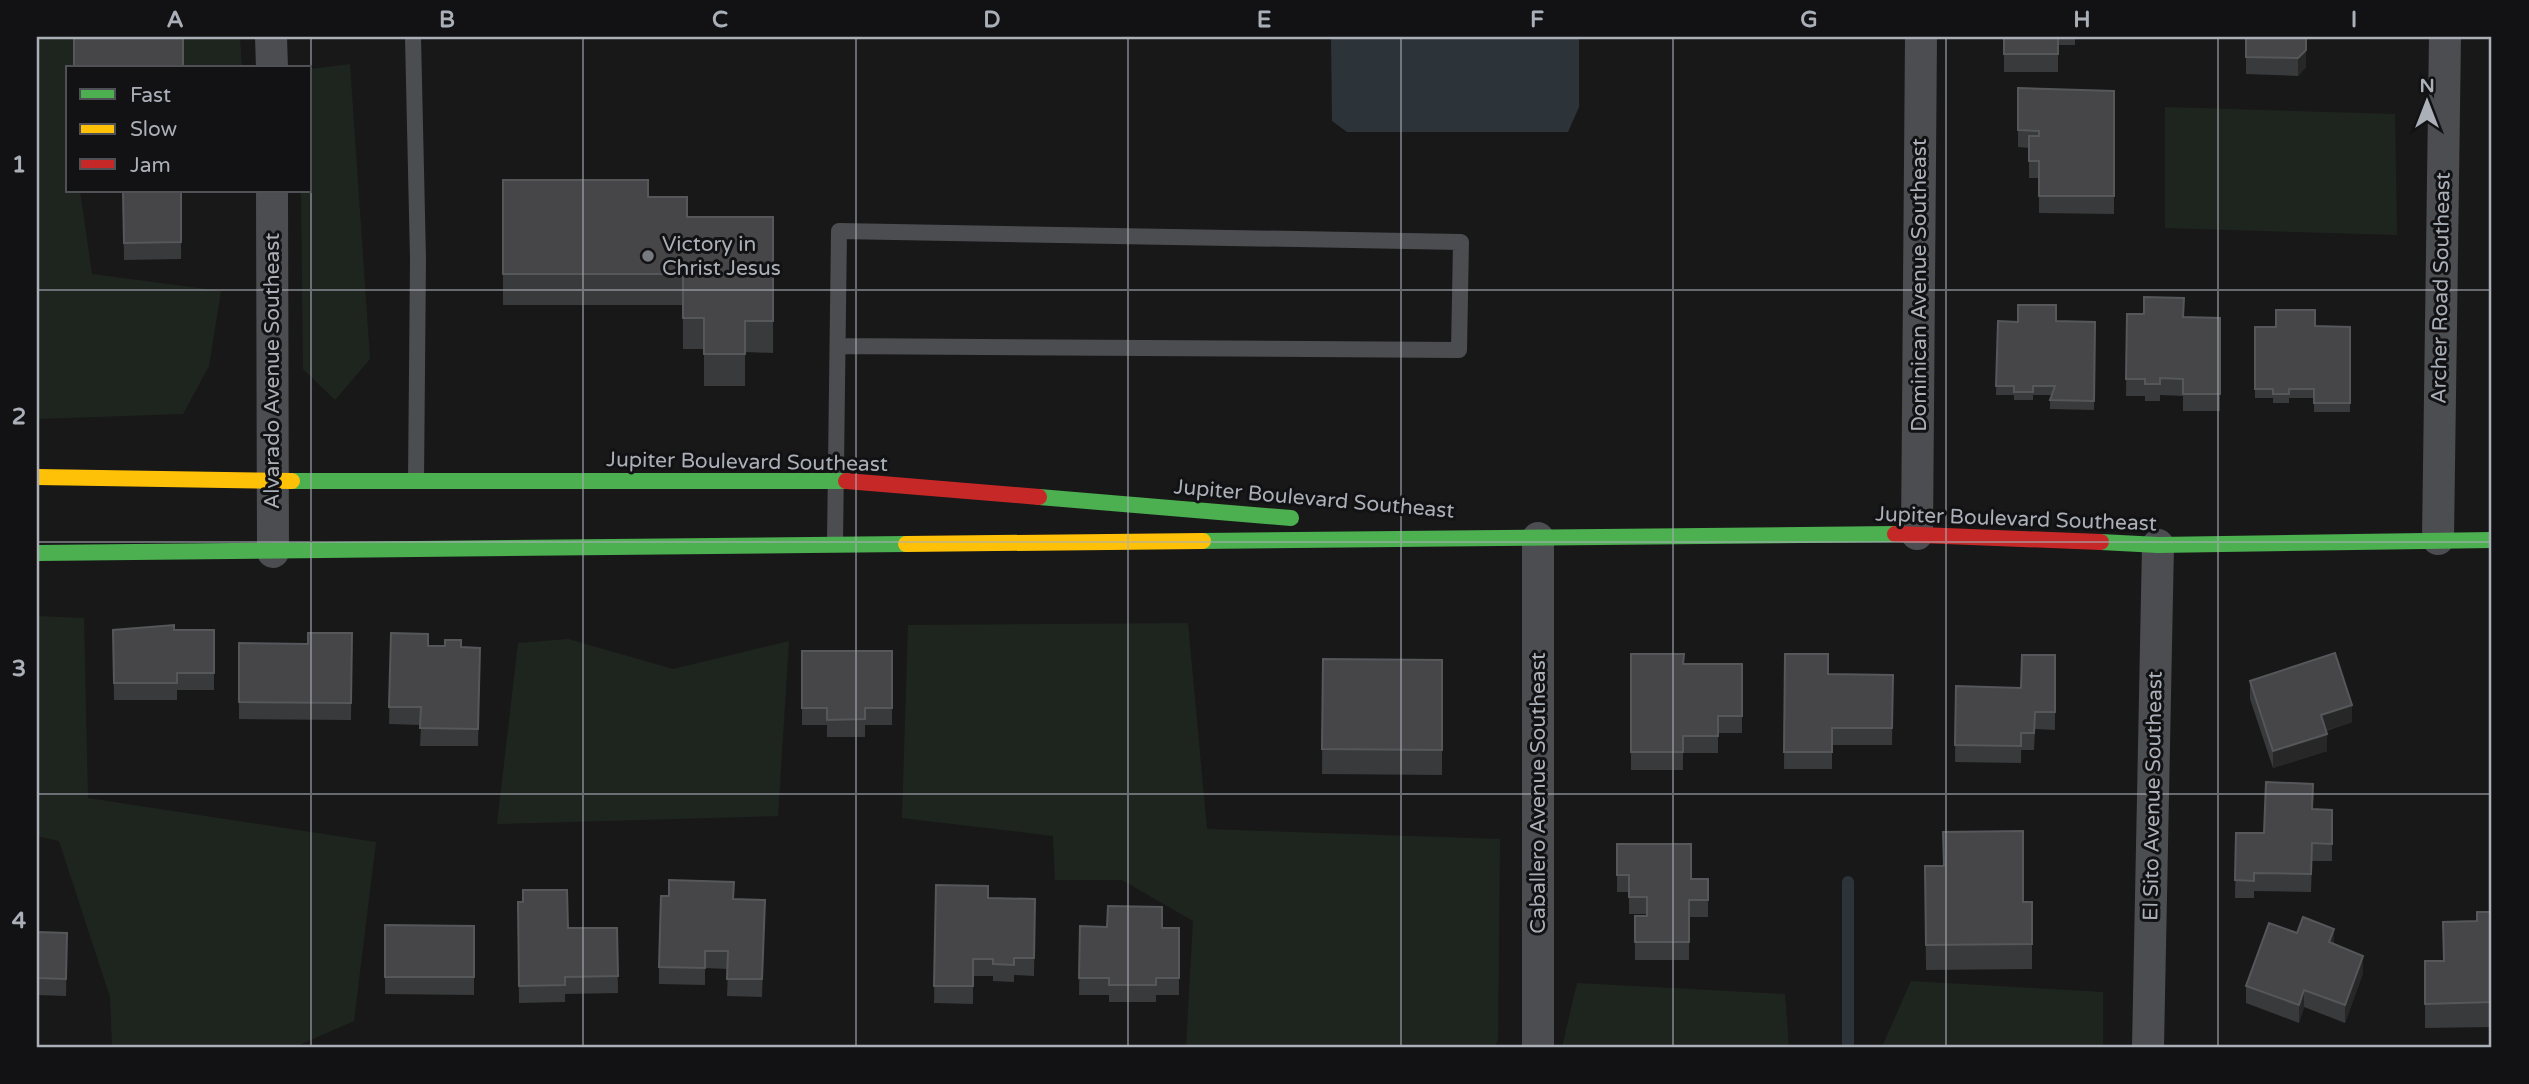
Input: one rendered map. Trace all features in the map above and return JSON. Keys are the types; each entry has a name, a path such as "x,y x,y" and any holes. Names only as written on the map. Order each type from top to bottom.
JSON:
{"street":[{"path":"271,37 272,66"},
{"name":"Dominican Avenue Southeast","path":"1917,534 1921,37"},
{"name":"Archer Road Southeast","path":"2438,539 2445,37"},
{"name":"Alvarado Avenue Southeast","path":"272,192 273,552"},
{"name":"Jupiter Boulevard Southeast","path":"37,477 272,481 836,480 1304,519"},
{"name":"Jupiter Boulevard Southeast","path":"1345,522 1538,538"},
{"name":"Jupiter Boulevard Southeast","path":"37,553 1917,534 2158,545 2492,540"},
{"name":"Caballero Avenue Southeast","path":"1538,538 1538,1047"},
{"name":"El Sito Avenue Southeast","path":"2148,1047 2158,545"}],"lane":[{"path":"271,37 286,37"},
{"path":"413,37 418,259 416,481"},
{"path":"835,544 839,231 1461,242 1459,350 838,346"}],"shaded area":[{"path":"37,37 240,37 242,66 66,66 66,192 80,192 92,274 221,291 209,366 183,414 37,419"},
{"path":"1331,37 1579,37 1579,107 1568,132 1347,132 1332,121"},
{"path":"350,64 370,359 335,400 303,369 301,192 312,192 312,69"},
{"path":"2165,107 2395,114 2397,235 2165,228"},
{"path":"37,616 84,618 88,798 376,842 354,1021 297,1046 112,1047 110,997 59,841 37,836"},
{"path":"1188,623 1207,829 1500,839 1498,1039 1495,1047 1186,1047 1193,921 1122,880 1055,880 1053,836 902,818 908,625"},
{"path":"568,639 673,669 789,641 778,816 497,824 518,643"},
{"path":"1911,981 2103,992 2103,1047 1882,1047"},
{"path":"1577,983 1785,994 1789,1047 1562,1047"}],"building":[{"path":"74,37 183,37 183,66 74,66"},
{"path":"2004,37 2058,37 2058,54 2004,54"},
{"path":"2246,37 2306,37 2306,50 2298,58 2246,57"},
{"path":"2018,88 2114,91 2114,196 2039,196 2039,161 2029,161 2029,136 2039,136 2039,131 2018,130"},
{"path":"503,180 648,180 648,197 687,197 687,217 773,217 773,321 745,321 745,354 704,354 704,318 683,318 683,274 503,274"},
{"path":"123,192 181,192 181,242 124,243"},
{"path":"2144,297 2184,298 2183,317 2220,318 2220,394 2183,394 2183,379 2160,378 2160,384 2145,384 2145,379 2126,379 2127,314 2144,314"},
{"path":"2018,305 2056,305 2056,321 2095,322 2094,401 2050,400 2055,386 2033,386 2033,392 2014,392 2014,386 1996,386 1998,321 2018,322"},
{"path":"2276,310 2315,310 2315,326 2350,327 2350,403 2314,403 2314,389 2289,389 2289,394 2273,394 2273,389 2255,389 2255,327 2276,327"},
{"path":"174,625 174,630 214,630 214,673 177,673 177,683 114,683 113,630"},
{"path":"308,633 352,633 351,703 239,702 239,643 308,644"},
{"path":"391,633 428,634 428,646 445,646 445,640 461,640 461,647 480,648 478,729 420,728 421,707 389,707"},
{"path":"802,651 892,651 892,708 865,708 865,719 827,720 827,708 802,708"},
{"path":"2335,653 2352,705 2321,715 2327,734 2273,751 2250,681"},
{"path":"1631,654 1684,654 1683,664 1742,664 1742,716 1718,716 1718,736 1683,736 1683,752 1631,752"},
{"path":"1785,654 1828,654 1828,674 1893,675 1892,728 1832,728 1832,752 1784,752"},
{"path":"2022,655 2055,655 2055,712 2035,712 2034,733 2021,733 2021,746 1955,745 1956,686 2021,688"},
{"path":"1323,659 1442,660 1442,750 1322,749"},
{"path":"2266,782 2313,784 2312,809 2332,810 2332,844 2312,843 2311,874 2254,873 2254,881 2235,880 2236,833 2264,833"},
{"path":"2023,831 2023,902 2032,902 2032,944 1926,945 1925,866 1944,866 1943,832"},
{"path":"1617,844 1691,844 1691,879 1708,879 1708,900 1689,900 1689,942 1635,942 1635,916 1647,916 1647,897 1629,897 1629,875 1617,875"},
{"path":"669,880 734,882 733,899 765,900 762,979 727,979 728,951 705,951 705,968 659,967 661,896 669,896"},
{"path":"936,885 988,886 988,898 1035,899 1034,958 1014,958 1014,965 993,964 993,959 973,959 973,986 934,986"},
{"path":"523,890 567,890 568,928 617,928 618,976 565,977 565,985 519,986 518,902 523,902"},
{"path":"1108,906 1162,907 1162,928 1179,928 1179,978 1156,978 1156,985 1109,985 1109,978 1079,978 1080,926 1107,927"},
{"path":"2477,912 2492,912 2492,1002 2425,1004 2425,961 2444,961 2443,922 2477,921"},
{"path":"2303,917 2334,929 2329,942 2363,956 2345,1005 2304,990 2299,1005 2246,986 2269,923 2297,933"},
{"path":"385,925 474,926 474,977 385,977"},
{"path":"37,932 67,933 66,979 37,978"}],"waterway":[{"path":"1848,882 1848,1047"}],"traffic: fast":[{"path":"292,481 846,481"},
{"path":"1039,497 1291,518"},
{"path":"1203,541 1895,534"},
{"path":"2101,542 2158,545 2492,540"},
{"path":"37,553 906,544"}],"traffic: slow":[{"path":"37,477 292,481"},
{"path":"906,544 1203,541"}],"traffic: jam":[{"path":"846,481 1039,497"},
{"path":"1895,534 2101,542"}],"place":[{"name":"Victory in Christ Jesus","path":"648,256"}]}
